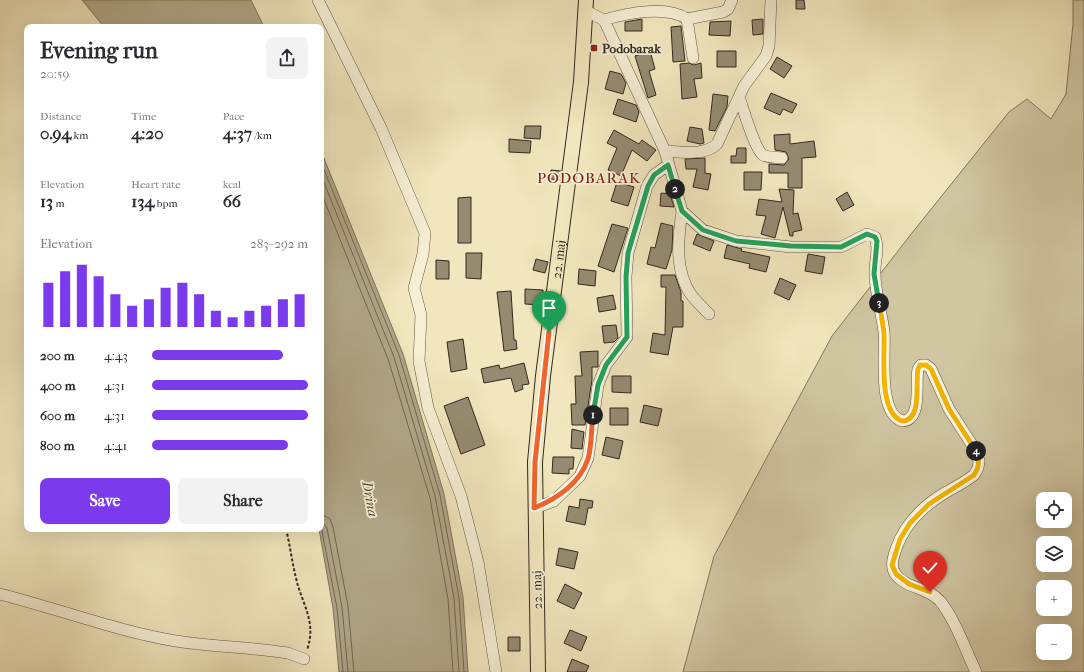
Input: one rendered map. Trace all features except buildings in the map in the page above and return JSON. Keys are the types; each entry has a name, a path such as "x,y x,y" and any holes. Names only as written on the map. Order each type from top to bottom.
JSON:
{"main road":[{"name":"22. maj","path":"538,672 534,508 535,462 543,376 580,89 586,6"}],"street":[{"path":"318,0 381,128 424,233 423,254 414,288 421,315 419,361 428,408 461,496 472,540 496,672"},
{"path":"687,19 723,12 728,9 732,0"},
{"path":"665,152 687,152 712,148 721,138 744,86 766,56 769,46 771,0"},
{"name":"22. maj","path":"586,6 604,20"},
{"path":"693,58 687,19 680,14 669,12 624,14 604,20 665,152 682,211 677,252 680,266 685,283 691,295 709,314"},
{"path":"739,97 753,138 760,151 764,155 782,158"},
{"path":"534,508 554,501 580,476 588,458 598,385 606,365 627,337 626,277 628,253 648,186 654,175 668,165"},
{"path":"682,211 703,230 736,241 791,246 841,247 867,234 875,237 877,241 874,274 884,334 883,374 885,390 892,414 902,421 908,420 912,416 916,405 918,369 920,365 926,365 931,369 949,409 976,451 979,461 978,468 974,475 929,504 910,523 900,539 892,565 896,574 902,581 930,592 940,601 955,626 976,672"},
{"path":"0,594 41,604 94,621 176,641 288,652 304,659"}],"path":[{"path":"287,532 296,579 311,626 311,638 304,659"}],"shaded area":[{"path":"1073,0 1084,0 1084,672 683,672 714,556 832,336 1009,112 1027,99 1051,119 1066,94 1073,24"}],"water":[{"path":"82,0 251,0 263,24 102,24"},
{"name":"Drina","path":"324,158 403,354 444,494 463,597 468,672 339,672 333,608 320,532 324,532"}],"place":[{"name":"Podobarak","path":"594,48"}],"district":[{"name":"PODOBARAK","path":"589,178"}],"route":[{"path":"549,332 543,376 535,462 534,508 554,501 580,476 588,458 598,385 606,365 627,337 626,277 628,253 648,186 654,175 668,165 682,211 703,230 716,236 755,244 841,247 867,234 875,237 877,241 874,274 884,334 883,374 885,390 892,414 898,420 902,421 908,420 912,416 916,405 916,375 920,365 926,365 931,369 949,409 976,451 979,461 978,468 974,475 929,504 910,523 900,539 894,554 892,565 896,574 902,581 930,592"}]}
